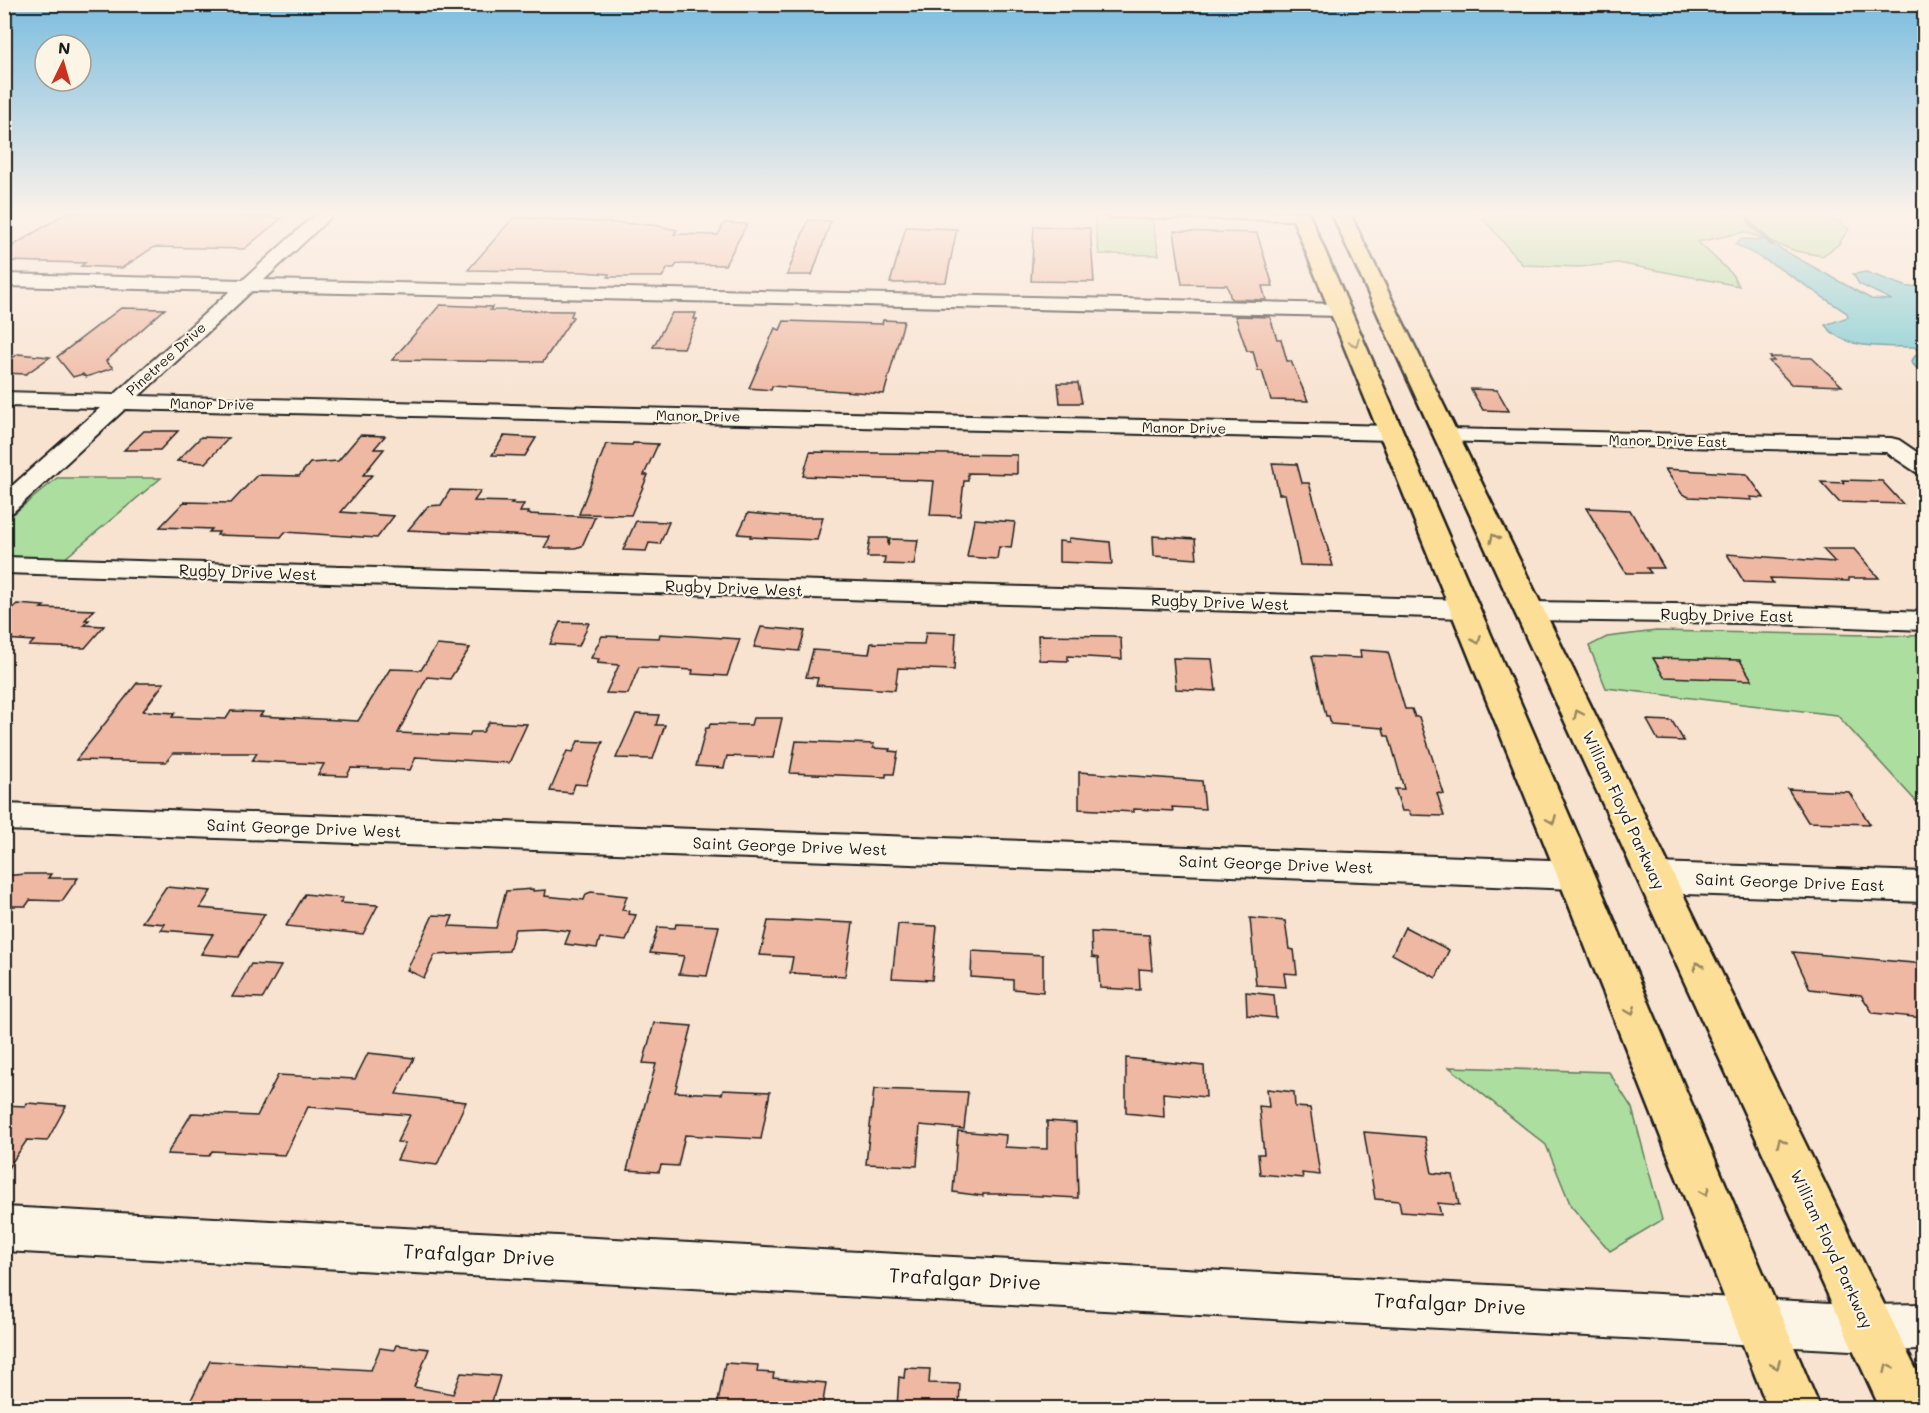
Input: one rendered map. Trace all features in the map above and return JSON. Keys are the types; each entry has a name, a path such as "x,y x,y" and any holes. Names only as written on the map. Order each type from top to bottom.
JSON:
{"highway":[{"path":"1327,278 1576,875 1794,1408"},
{"name":"William Floyd Parkway","path":"1371,278 1907,1408"}],"street":[{"name":"Pinetree Drive","path":"4,507 256,278"},
{"path":"4,280 1341,310"},
{"name":"Manor Drive","path":"4,399 1392,433"},
{"name":"Manor Drive East","path":"1445,436 1891,445 1924,467"},
{"name":"Rugby Drive West","path":"4,565 1464,609"},
{"name":"Rugby Drive East","path":"1530,611 1743,614 1924,621"},
{"name":"Saint George Drive West","path":"4,817 1576,875"},
{"name":"Saint George Drive East","path":"1656,878 1924,887"},
{"name":"Trafalgar Drive","path":"4,1229 1869,1328 1924,1327"}],"green space":[{"path":"1697,278 1734,278 1739,286"},
{"path":"57,478 161,478 64,559 5,556 5,521"},
{"path":"1656,631 1924,636 1924,810 1837,715 1606,688 1589,646 1607,637"},
{"path":"1449,1067 1609,1072 1632,1108 1662,1220 1610,1251 1571,1206 1546,1145"}],"water":[{"path":"1794,278 1833,278 1871,299 1892,300 1859,284 1855,278 1883,278 1908,287 1924,285 1924,376 1911,362 1918,352 1915,347 1854,343 1833,333 1825,325 1848,317 1847,313"}],"building":[{"path":"891,278 947,278 946,282 890,283"},
{"path":"1031,278 1094,278 1094,282 1031,281"},
{"path":"1181,278 1271,278 1273,286 1262,286 1266,300 1231,299 1227,285 1182,284"},
{"path":"440,305 492,307 490,310 573,311 571,316 573,317 543,362 392,360"},
{"path":"121,308 165,309 106,361 113,368 86,377 83,374 73,377 57,357"},
{"path":"672,313 696,313 694,319 697,319 684,348 653,347"},
{"path":"1235,316 1270,317 1277,339 1281,339 1287,361 1291,361 1308,401 1271,400 1262,371 1258,371 1253,351 1247,351"},
{"path":"883,320 904,321 884,394 772,386 771,390 749,388 775,328 780,330 784,321 882,324"},
{"path":"18,354 50,357 26,374 4,373 4,364"},
{"path":"1770,357 1812,358 1842,386 1791,384 1769,361 1774,361"},
{"path":"1058,383 1078,383 1082,403 1060,403"},
{"path":"1471,389 1497,390 1509,411 1483,410"},
{"path":"144,431 178,431 160,450 124,450"},
{"path":"360,435 385,436 374,449 384,449 363,475 372,475 341,512 394,516 377,538 285,532 281,537 217,535 219,532 209,532 212,529 160,527 184,502 231,503 257,475 299,476 310,463 338,461"},
{"path":"504,436 536,438 525,456 492,455"},
{"path":"201,437 229,438 205,463 177,461"},
{"path":"633,443 658,444 644,475 648,475 631,515 579,514 606,444 632,445"},
{"path":"810,452 1017,455 1017,474 968,473 968,481 964,481 960,516 930,515 934,481 803,476"},
{"path":"1272,463 1297,464 1302,483 1309,483 1333,566 1300,565 1285,494 1279,494"},
{"path":"1665,469 1747,474 1764,498 1750,497 1752,500 1689,497 1682,494"},
{"path":"1842,480 1882,481 1903,504 1839,502 1821,482 1844,483"},
{"path":"450,490 481,491 474,501 524,504 520,512 529,512 528,514 595,517 582,546 575,548 544,548 550,537 408,530 428,506 441,505"},
{"path":"1586,508 1630,510 1664,568 1647,568 1651,573 1626,573"},
{"path":"748,513 823,517 817,540 750,537 751,535 738,534"},
{"path":"974,519 1015,522 1011,548 999,547 997,559 967,557"},
{"path":"636,521 669,522 660,544 649,543 646,551 623,550"},
{"path":"1153,536 1195,539 1197,559 1154,556"},
{"path":"870,538 888,538 888,546 890,539 918,540 914,565 884,564 885,557 867,557"},
{"path":"1069,538 1110,542 1112,564 1059,562 1059,541 1069,542"},
{"path":"1823,549 1854,549 1879,578 1849,578 1849,581 1770,578 1773,583 1744,582 1727,554 1835,562"},
{"path":"17,604 44,606 41,608 94,610 85,620 89,620 84,625 104,626 85,648 29,646 34,641 4,639 4,616"},
{"path":"560,622 589,623 579,646 550,644"},
{"path":"761,627 805,631 799,651 754,647"},
{"path":"926,632 956,633 954,670 898,668 895,690 816,685 818,678 806,677 813,650 869,654 871,643 924,644"},
{"path":"660,634 740,639 727,676 692,674 693,670 639,667 628,694 606,693 619,665 597,663 599,659 591,658 602,636 659,638"},
{"path":"1038,635 1114,636 1121,639 1122,659 1068,656 1068,661 1039,660"},
{"path":"437,645 470,648 450,679 427,677 398,733 469,736 471,732 483,732 489,722 527,724 509,763 416,757 410,770 351,768 347,776 318,775 324,764 252,761 257,753 173,753 166,762 76,760 137,683 164,683 143,711 175,713 172,717 226,719 231,711 263,712 260,716 358,721 390,669 421,670"},
{"path":"1360,650 1388,652 1405,709 1412,709 1415,717 1419,717 1444,794 1437,793 1444,816 1411,815 1409,811 1402,811 1395,789 1404,789 1389,736 1385,736 1383,728 1331,724 1329,716 1326,716 1312,656 1361,658"},
{"path":"1173,658 1212,659 1216,691 1176,689"},
{"path":"1653,658 1740,660 1752,680 1664,677"},
{"path":"636,714 659,715 656,725 665,725 653,759 616,758"},
{"path":"753,718 782,718 773,758 727,756 724,768 696,766 706,728 709,728 710,724 751,725"},
{"path":"1647,720 1672,721 1684,741 1658,740"},
{"path":"578,741 603,742 586,785 575,784 572,793 550,791 567,751 573,752"},
{"path":"796,741 874,744 873,748 890,749 889,751 898,752 894,774 886,774 886,777 790,773"},
{"path":"1079,772 1202,781 1205,809 1172,807 1173,811 1134,809 1134,812 1079,809"},
{"path":"1788,789 1849,792 1870,824 1808,822"},
{"path":"51,874 48,878 78,878 62,901 30,900 26,906 4,906 4,876"},
{"path":"166,887 211,891 200,908 265,914 238,957 201,954 213,934 161,930 165,924 142,922"},
{"path":"533,889 533,891 546,890 545,896 584,900 586,894 591,892 627,896 622,910 636,915 626,941 600,938 597,948 565,944 570,931 543,928 515,929 509,951 435,955 424,978 407,970 433,915 453,916 449,926 496,928 506,891"},
{"path":"305,894 343,898 340,903 378,905 363,934 286,926"},
{"path":"1250,918 1285,921 1289,949 1294,950 1297,974 1284,973 1286,987 1256,985"},
{"path":"792,920 853,923 845,976 790,973 793,957 760,955 768,921 792,922"},
{"path":"676,924 719,926 707,976 679,974 684,956 650,953 658,927 675,928"},
{"path":"898,924 937,926 932,980 892,978"},
{"path":"1405,927 1449,950 1436,978 1392,954"},
{"path":"1091,932 1149,935 1152,970 1139,969 1140,990 1100,988 1098,958 1092,957"},
{"path":"972,951 1043,955 1043,992 1013,989 1013,980 971,977"},
{"path":"1793,952 1924,964 1924,1018 1873,1013 1861,995 1810,989"},
{"path":"251,964 281,966 263,998 232,997"},
{"path":"1246,992 1274,995 1276,1018 1247,1015"},
{"path":"654,1023 692,1026 675,1092 722,1094 723,1090 770,1092 761,1139 685,1135 678,1166 661,1165 659,1172 627,1170 656,1064 643,1063"},
{"path":"368,1053 414,1058 396,1094 466,1102 437,1165 397,1160 405,1143 397,1142 410,1115 308,1107 285,1155 212,1151 209,1156 167,1154 192,1113 257,1116 278,1075 355,1079"},
{"path":"1126,1058 1204,1066 1206,1097 1163,1093 1164,1117 1126,1113"},
{"path":"874,1089 968,1092 964,1129 920,1125 917,1166 866,1164"},
{"path":"1267,1089 1294,1092 1295,1107 1310,1108 1320,1175 1302,1173 1303,1178 1260,1174 1258,1154 1264,1154 1259,1106 1269,1107"},
{"path":"27,1103 66,1106 47,1141 27,1140 4,1174 4,1105 25,1106"},
{"path":"1047,1121 1076,1123 1078,1198 1002,1194 983,1194 983,1196 953,1192 958,1131 1006,1135 1005,1147 1047,1149"},
{"path":"1364,1132 1425,1137 1432,1173 1453,1175 1459,1205 1438,1203 1441,1215 1401,1212 1399,1201 1375,1199"},
{"path":"396,1345 429,1349 414,1387 453,1394 461,1373 500,1376 490,1408 405,1406 405,1408 187,1408 210,1361 371,1370 380,1348 394,1350"},
{"path":"725,1363 758,1365 757,1372 774,1373 773,1378 826,1383 822,1408 717,1408"},
{"path":"905,1368 930,1369 929,1383 960,1384 959,1408 897,1408 899,1377 904,1378"}]}
